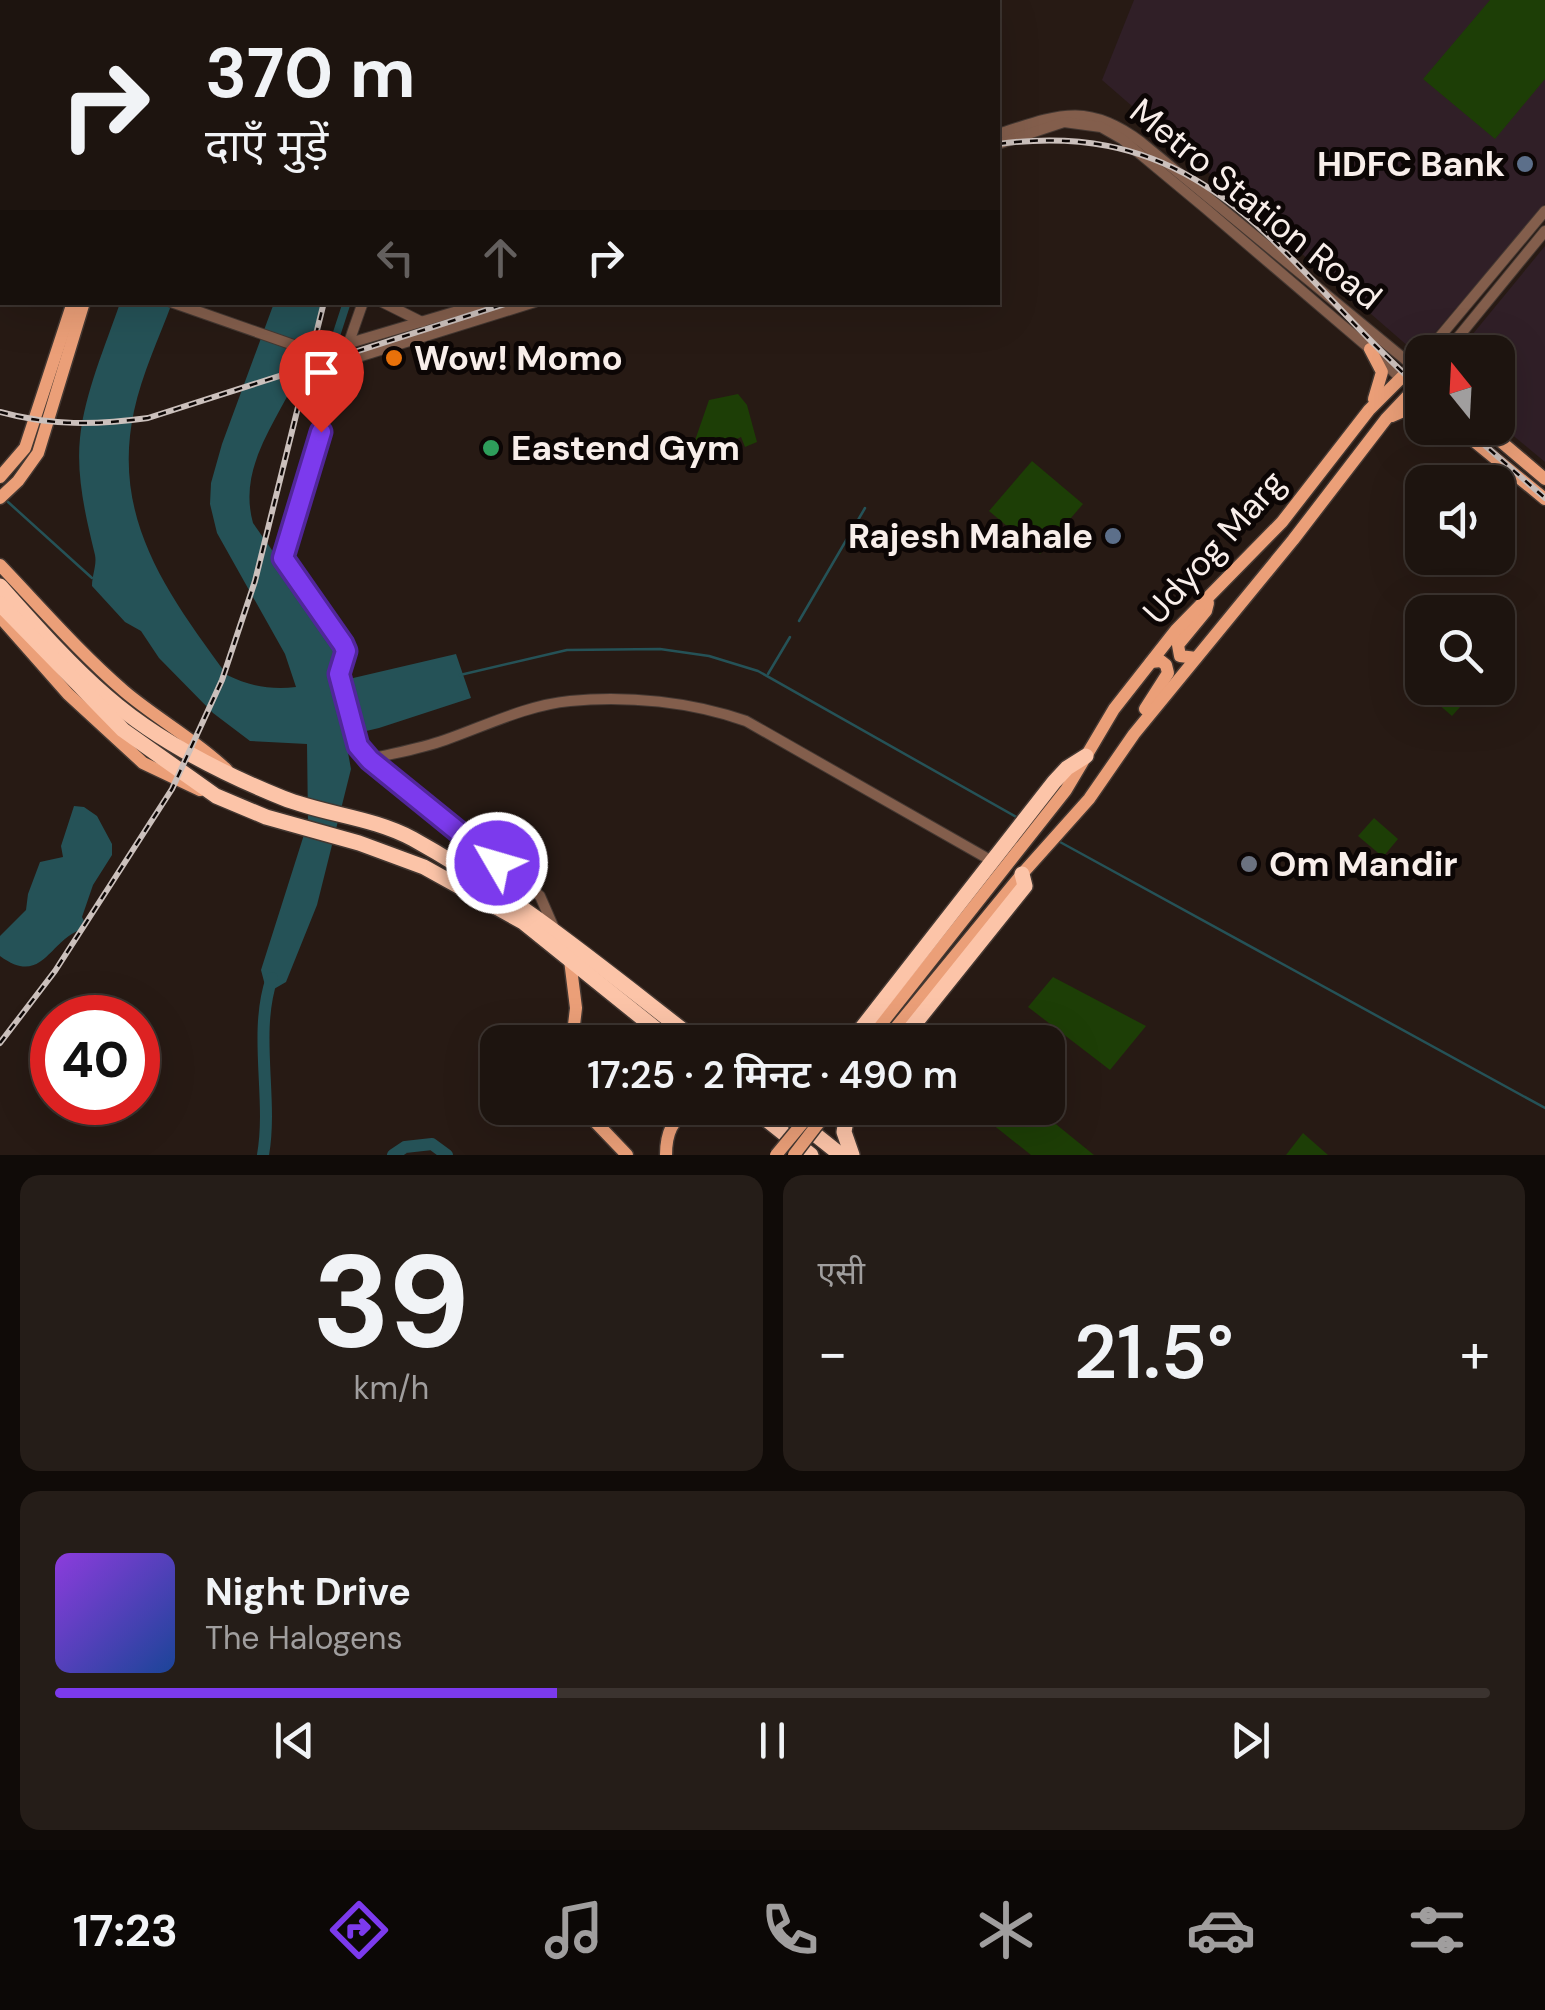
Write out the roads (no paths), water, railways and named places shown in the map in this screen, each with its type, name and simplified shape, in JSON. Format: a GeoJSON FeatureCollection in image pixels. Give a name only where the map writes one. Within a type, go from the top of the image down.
{"type":"FeatureCollection","features":[{"type":"Feature","properties":{"kind":"highway"},"geometry":{"type":"LineString","coordinates":[[4,578],[107,697],[196,757],[295,803],[361,818],[415,840],[675,1025]]}},
{"type":"Feature","properties":{"kind":"highway"},"geometry":{"type":"LineString","coordinates":[[0,604],[124,730],[216,796],[266,817],[359,843],[424,867],[526,917]]}},
{"type":"Feature","properties":{"kind":"highway"},"geometry":{"type":"LineString","coordinates":[[865,1025],[1060,786],[1067,768],[1086,756]]}},
{"type":"Feature","properties":{"kind":"highway"},"geometry":{"type":"LineString","coordinates":[[914,1025],[1026,886],[1027,869]]}},
{"type":"Feature","properties":{"kind":"highway"},"geometry":{"type":"LineString","coordinates":[[550,933],[570,960],[651,1025]]}},
{"type":"Feature","properties":{"kind":"highway"},"geometry":{"type":"LineString","coordinates":[[774,1125],[813,1155],[820,1148],[844,1154]]}},
{"type":"Feature","properties":{"kind":"highway"},"geometry":{"type":"LineString","coordinates":[[805,1125],[844,1154]]}},
{"type":"Feature","properties":{"kind":"highway"},"geometry":{"type":"LineString","coordinates":[[843,1125],[844,1154]]}},
{"type":"Feature","properties":{"kind":"main road"},"geometry":{"type":"LineString","coordinates":[[0,478],[26,448],[71,305]]}},
{"type":"Feature","properties":{"kind":"main road"},"geometry":{"type":"LineString","coordinates":[[0,498],[18,481],[38,452],[83,305]]}},
{"type":"Feature","properties":{"kind":"main road"},"geometry":{"type":"LineString","coordinates":[[1368,410],[1382,377],[1381,367],[1370,349]]}},
{"type":"Feature","properties":{"kind":"main road","name":"Udyog Marg"},"geometry":{"type":"LineString","coordinates":[[1086,756],[1114,709],[1151,662],[1282,522],[1368,410],[1405,376]]}},
{"type":"Feature","properties":{"kind":"main road","name":"Udyog Marg"},"geometry":{"type":"LineString","coordinates":[[897,1016],[1089,799],[1134,734],[1405,394]]}},
{"type":"Feature","properties":{"kind":"main road"},"geometry":{"type":"LineString","coordinates":[[1386,419],[1405,410]]}},
{"type":"Feature","properties":{"kind":"main road"},"geometry":{"type":"LineString","coordinates":[[1479,445],[1545,499]]}},
{"type":"Feature","properties":{"kind":"main road"},"geometry":{"type":"LineString","coordinates":[[1505,445],[1545,478]]}},
{"type":"Feature","properties":{"kind":"main road"},"geometry":{"type":"LineString","coordinates":[[0,565],[4,578],[74,646],[160,722],[207,751],[230,773]]}},
{"type":"Feature","properties":{"kind":"main road"},"geometry":{"type":"LineString","coordinates":[[1196,658],[1180,656],[1178,646],[1206,611],[1210,595]]}},
{"type":"Feature","properties":{"kind":"main road"},"geometry":{"type":"LineString","coordinates":[[0,617],[68,694],[143,763],[216,796]]}},
{"type":"Feature","properties":{"kind":"main road"},"geometry":{"type":"LineString","coordinates":[[1134,734],[1168,672],[1160,661],[1151,662]]}},
{"type":"Feature","properties":{"kind":"main road"},"geometry":{"type":"LineString","coordinates":[[892,1025],[1003,856]]}},
{"type":"Feature","properties":{"kind":"main road"},"geometry":{"type":"LineString","coordinates":[[570,960],[575,988],[573,1025]]}},
{"type":"Feature","properties":{"kind":"main road"},"geometry":{"type":"LineString","coordinates":[[887,1025],[897,1016]]}},
{"type":"Feature","properties":{"kind":"main road"},"geometry":{"type":"LineString","coordinates":[[598,1125],[626,1155]]}},
{"type":"Feature","properties":{"kind":"main road"},"geometry":{"type":"LineString","coordinates":[[666,1155],[666,1139],[672,1125]]}},
{"type":"Feature","properties":{"kind":"main road"},"geometry":{"type":"LineString","coordinates":[[776,1155],[801,1125]]}},
{"type":"Feature","properties":{"kind":"main road"},"geometry":{"type":"LineString","coordinates":[[794,1155],[824,1125]]}},
{"type":"Feature","properties":{"kind":"street","name":"Metro Station Road"},"geometry":{"type":"LineString","coordinates":[[1000,133],[1062,114],[1104,118],[1126,130],[1405,358]]}},
{"type":"Feature","properties":{"kind":"street","name":"Metro Station Road"},"geometry":{"type":"LineString","coordinates":[[1000,143],[1064,122],[1101,127],[1144,158],[1400,378]]}},
{"type":"Feature","properties":{"kind":"street","name":"Udyog Marg"},"geometry":{"type":"LineString","coordinates":[[1450,335],[1545,210]]}},
{"type":"Feature","properties":{"kind":"street"},"geometry":{"type":"LineString","coordinates":[[1460,335],[1545,231]]}},
{"type":"Feature","properties":{"kind":"street"},"geometry":{"type":"LineString","coordinates":[[1320,308],[1331,296]]}},
{"type":"Feature","properties":{"kind":"street"},"geometry":{"type":"LineString","coordinates":[[180,305],[342,362],[526,305]]}},
{"type":"Feature","properties":{"kind":"street"},"geometry":{"type":"LineString","coordinates":[[362,305],[283,558],[343,644],[346,651],[339,674],[353,736],[370,760],[540,896],[550,933]]}},
{"type":"Feature","properties":{"kind":"street"},"geometry":{"type":"LineString","coordinates":[[388,305],[423,323]]}},
{"type":"Feature","properties":{"kind":"street"},"geometry":{"type":"LineString","coordinates":[[311,353],[479,305]]}},
{"type":"Feature","properties":{"kind":"street"},"geometry":{"type":"LineString","coordinates":[[408,328],[412,341]]}},
{"type":"Feature","properties":{"kind":"street"},"geometry":{"type":"LineString","coordinates":[[1392,348],[1405,350]]}},
{"type":"Feature","properties":{"kind":"street"},"geometry":{"type":"LineString","coordinates":[[370,760],[569,700],[629,700],[713,710],[746,722],[1003,856]]}},
{"type":"Feature","properties":{"kind":"street"},"geometry":{"type":"LineString","coordinates":[[526,917],[540,896]]}},
{"type":"Feature","properties":{"kind":"water"},"geometry":{"type":"Polygon","coordinates":[[[119,305],[171,305],[134,411],[129,450],[130,486],[137,520],[165,584],[227,675],[260,686],[296,687],[285,654],[217,533],[210,504],[211,483],[273,305],[322,305],[300,370],[255,462],[250,502],[253,523],[343,651],[336,682],[456,654],[471,698],[345,736],[351,769],[317,905],[286,982],[267,993],[261,970],[308,822],[307,744],[250,741],[213,713],[159,658],[141,631],[125,622],[92,586],[95,559],[79,453],[91,387],[119,305]]]}},
{"type":"Feature","properties":{"kind":"water"},"geometry":{"type":"Polygon","coordinates":[[[74,806],[84,807],[97,816],[112,844],[112,855],[93,885],[80,930],[36,964],[14,964],[0,956],[0,936],[26,910],[40,862],[63,857],[61,846],[74,806]]]}},
{"type":"Feature","properties":{"kind":"waterway"},"geometry":{"type":"LineString","coordinates":[[333,345],[346,305]]}},
{"type":"Feature","properties":{"kind":"waterway"},"geometry":{"type":"LineString","coordinates":[[8,502],[92,578]]}},
{"type":"Feature","properties":{"kind":"waterway"},"geometry":{"type":"LineString","coordinates":[[799,621],[865,508]]}},
{"type":"Feature","properties":{"kind":"waterway"},"geometry":{"type":"LineString","coordinates":[[768,674],[790,637]]}},
{"type":"Feature","properties":{"kind":"waterway"},"geometry":{"type":"LineString","coordinates":[[460,675],[567,650],[660,649],[709,656],[758,671],[1018,818]]}},
{"type":"Feature","properties":{"kind":"waterway"},"geometry":{"type":"LineString","coordinates":[[1060,842],[1545,1108]]}},
{"type":"Feature","properties":{"kind":"waterway"},"geometry":{"type":"LineString","coordinates":[[263,1155],[264,1021],[272,978]]}},
{"type":"Feature","properties":{"kind":"waterway"},"geometry":{"type":"LineString","coordinates":[[393,1155],[405,1147],[432,1144],[447,1155]]}},
{"type":"Feature","properties":{"kind":"railway"},"geometry":{"type":"LineString","coordinates":[[1000,144],[1073,141],[1136,153],[1191,177],[1239,210],[1284,251],[1405,374]]}},
{"type":"Feature","properties":{"kind":"railway"},"geometry":{"type":"LineString","coordinates":[[0,1043],[55,971],[172,789],[222,680],[255,581],[323,305]]}},
{"type":"Feature","properties":{"kind":"railway"},"geometry":{"type":"LineString","coordinates":[[0,412],[74,423],[148,418],[502,305]]}},
{"type":"Feature","properties":{"kind":"railway"},"geometry":{"type":"LineString","coordinates":[[1484,445],[1545,498]]}},
{"type":"Feature","properties":{"kind":"place","name":"HDFC Bank"},"geometry":{"type":"Point","coordinates":[1525,164]}},
{"type":"Feature","properties":{"kind":"place","name":"Wow! Momo"},"geometry":{"type":"Point","coordinates":[394,358]}},
{"type":"Feature","properties":{"kind":"place","name":"Eastend Gym"},"geometry":{"type":"Point","coordinates":[491,448]}},
{"type":"Feature","properties":{"kind":"place","name":"Rajesh Mahale"},"geometry":{"type":"Point","coordinates":[1113,536]}},
{"type":"Feature","properties":{"kind":"place","name":"Om Mandir"},"geometry":{"type":"Point","coordinates":[1249,864]}}]}
